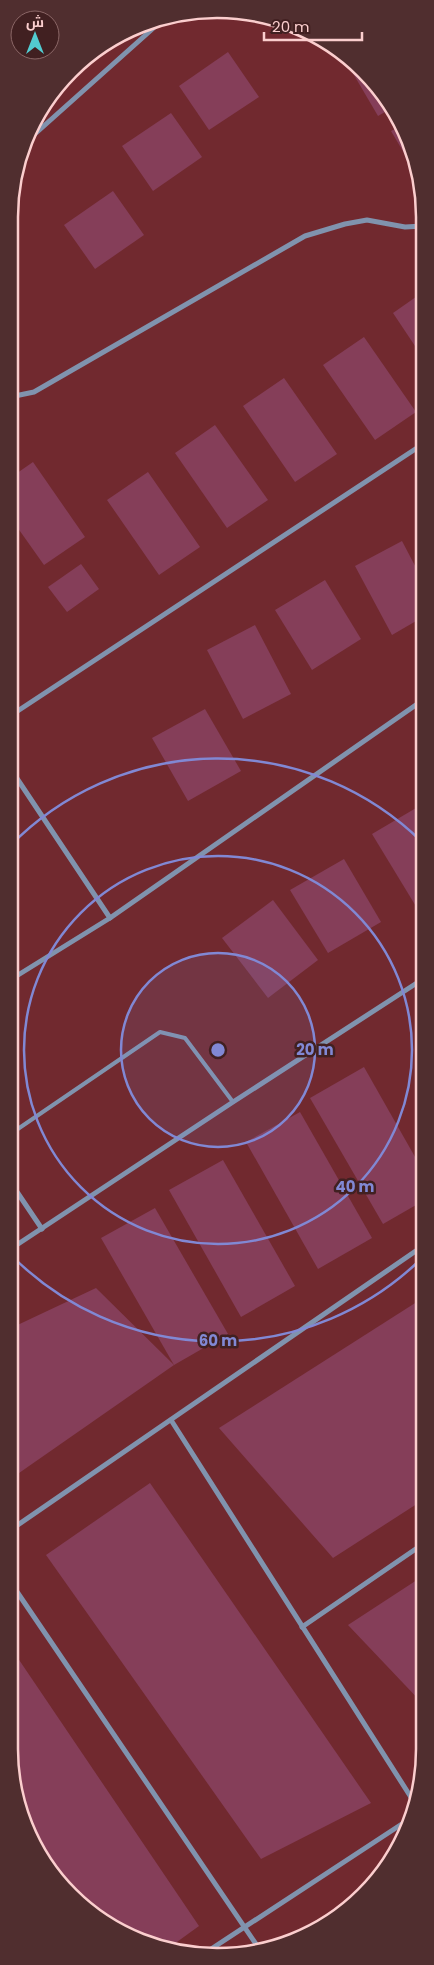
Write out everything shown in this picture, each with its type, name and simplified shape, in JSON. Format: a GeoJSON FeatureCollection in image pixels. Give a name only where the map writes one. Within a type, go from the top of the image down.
{"type":"FeatureCollection","features":[{"type":"Feature","properties":{"kind":"street"},"geometry":{"type":"LineString","coordinates":[[37,133],[155,27]]}},
{"type":"Feature","properties":{"kind":"street"},"geometry":{"type":"LineString","coordinates":[[18,395],[34,392],[305,236],[345,224],[367,220],[405,227],[416,226]]}},
{"type":"Feature","properties":{"kind":"street"},"geometry":{"type":"LineString","coordinates":[[18,711],[416,449]]}},
{"type":"Feature","properties":{"kind":"street"},"geometry":{"type":"LineString","coordinates":[[18,975],[110,918],[416,706]]}},
{"type":"Feature","properties":{"kind":"street"},"geometry":{"type":"LineString","coordinates":[[18,780],[110,918]]}},
{"type":"Feature","properties":{"kind":"street"},"geometry":{"type":"LineString","coordinates":[[18,1244],[416,984]]}},
{"type":"Feature","properties":{"kind":"street"},"geometry":{"type":"LineString","coordinates":[[18,1193],[42,1229]]}},
{"type":"Feature","properties":{"kind":"street"},"geometry":{"type":"LineString","coordinates":[[18,1525],[416,1252]]}},
{"type":"Feature","properties":{"kind":"street"},"geometry":{"type":"LineString","coordinates":[[171,1420],[411,1797]]}},
{"type":"Feature","properties":{"kind":"street"},"geometry":{"type":"LineString","coordinates":[[302,1627],[416,1549]]}},
{"type":"Feature","properties":{"kind":"street"},"geometry":{"type":"LineString","coordinates":[[18,1593],[256,1944]]}},
{"type":"Feature","properties":{"kind":"street"},"geometry":{"type":"LineString","coordinates":[[215,1948],[401,1825]]}},
{"type":"Feature","properties":{"kind":"lane"},"geometry":{"type":"LineString","coordinates":[[18,1130],[160,1032],[185,1038],[233,1102]]}},
{"type":"Feature","properties":{"kind":"building"},"geometry":{"type":"Polygon","coordinates":[[[228,52],[259,97],[209,130],[179,86],[228,52]]]}},
{"type":"Feature","properties":{"kind":"building"},"geometry":{"type":"Polygon","coordinates":[[[350,68],[367,85],[386,111],[378,116],[350,68]]]}},
{"type":"Feature","properties":{"kind":"building"},"geometry":{"type":"Polygon","coordinates":[[[171,113],[202,157],[153,191],[122,146],[171,113]]]}},
{"type":"Feature","properties":{"kind":"building"},"geometry":{"type":"Polygon","coordinates":[[[396,129],[409,161],[391,131],[396,129]]]}},
{"type":"Feature","properties":{"kind":"building"},"geometry":{"type":"Polygon","coordinates":[[[113,191],[144,235],[95,269],[64,225],[113,191]]]}},
{"type":"Feature","properties":{"kind":"building"},"geometry":{"type":"Polygon","coordinates":[[[416,297],[416,348],[393,313],[416,297]]]}},
{"type":"Feature","properties":{"kind":"building"},"geometry":{"type":"Polygon","coordinates":[[[364,337],[416,412],[375,440],[323,365],[364,337]]]}},
{"type":"Feature","properties":{"kind":"building"},"geometry":{"type":"Polygon","coordinates":[[[284,378],[337,454],[295,482],[243,406],[284,378]]]}},
{"type":"Feature","properties":{"kind":"building"},"geometry":{"type":"Polygon","coordinates":[[[215,425],[268,500],[227,528],[175,453],[215,425]]]}},
{"type":"Feature","properties":{"kind":"building"},"geometry":{"type":"Polygon","coordinates":[[[33,462],[85,537],[44,565],[18,528],[18,472],[33,462]]]}},
{"type":"Feature","properties":{"kind":"building"},"geometry":{"type":"Polygon","coordinates":[[[148,472],[200,547],[159,575],[107,500],[148,472]]]}},
{"type":"Feature","properties":{"kind":"building"},"geometry":{"type":"Polygon","coordinates":[[[402,541],[416,568],[416,621],[392,635],[355,566],[402,541]]]}},
{"type":"Feature","properties":{"kind":"building"},"geometry":{"type":"Polygon","coordinates":[[[81,564],[99,589],[67,612],[48,587],[81,564]]]}},
{"type":"Feature","properties":{"kind":"building"},"geometry":{"type":"Polygon","coordinates":[[[325,580],[361,639],[312,670],[275,610],[325,580]]]}},
{"type":"Feature","properties":{"kind":"building"},"geometry":{"type":"Polygon","coordinates":[[[255,625],[291,694],[243,719],[207,650],[255,625]]]}},
{"type":"Feature","properties":{"kind":"building"},"geometry":{"type":"Polygon","coordinates":[[[205,709],[241,771],[188,801],[152,738],[205,709]]]}},
{"type":"Feature","properties":{"kind":"building"},"geometry":{"type":"Polygon","coordinates":[[[416,808],[416,906],[372,834],[416,808]]]}},
{"type":"Feature","properties":{"kind":"building"},"geometry":{"type":"Polygon","coordinates":[[[344,859],[381,922],[328,953],[290,890],[344,859]]]}},
{"type":"Feature","properties":{"kind":"building"},"geometry":{"type":"Polygon","coordinates":[[[273,900],[318,960],[268,998],[222,938],[273,900]]]}},
{"type":"Feature","properties":{"kind":"building"},"geometry":{"type":"Polygon","coordinates":[[[364,1067],[416,1159],[416,1205],[383,1224],[310,1098],[364,1067]]]}},
{"type":"Feature","properties":{"kind":"building"},"geometry":{"type":"Polygon","coordinates":[[[300,1112],[372,1238],[318,1269],[246,1142],[300,1112]]]}},
{"type":"Feature","properties":{"kind":"building"},"geometry":{"type":"Polygon","coordinates":[[[223,1160],[295,1286],[241,1317],[169,1190],[223,1160]]]}},
{"type":"Feature","properties":{"kind":"building"},"geometry":{"type":"Polygon","coordinates":[[[155,1208],[228,1334],[174,1365],[101,1238],[155,1208]]]}},
{"type":"Feature","properties":{"kind":"building"},"geometry":{"type":"Polygon","coordinates":[[[96,1288],[174,1365],[18,1474],[18,1325],[96,1288]]]}},
{"type":"Feature","properties":{"kind":"building"},"geometry":{"type":"Polygon","coordinates":[[[416,1302],[416,1505],[333,1558],[219,1428],[416,1302]]]}},
{"type":"Feature","properties":{"kind":"building"},"geometry":{"type":"Polygon","coordinates":[[[150,1483],[371,1803],[261,1859],[46,1555],[150,1483]]]}},
{"type":"Feature","properties":{"kind":"building"},"geometry":{"type":"Polygon","coordinates":[[[416,1581],[416,1697],[348,1625],[416,1581]]]}},
{"type":"Feature","properties":{"kind":"building"},"geometry":{"type":"Polygon","coordinates":[[[18,1658],[199,1926],[175,1943],[129,1927],[106,1914],[85,1898],[67,1880],[51,1859],[38,1836],[28,1812],[21,1787],[18,1761],[18,1658]]]}}]}
